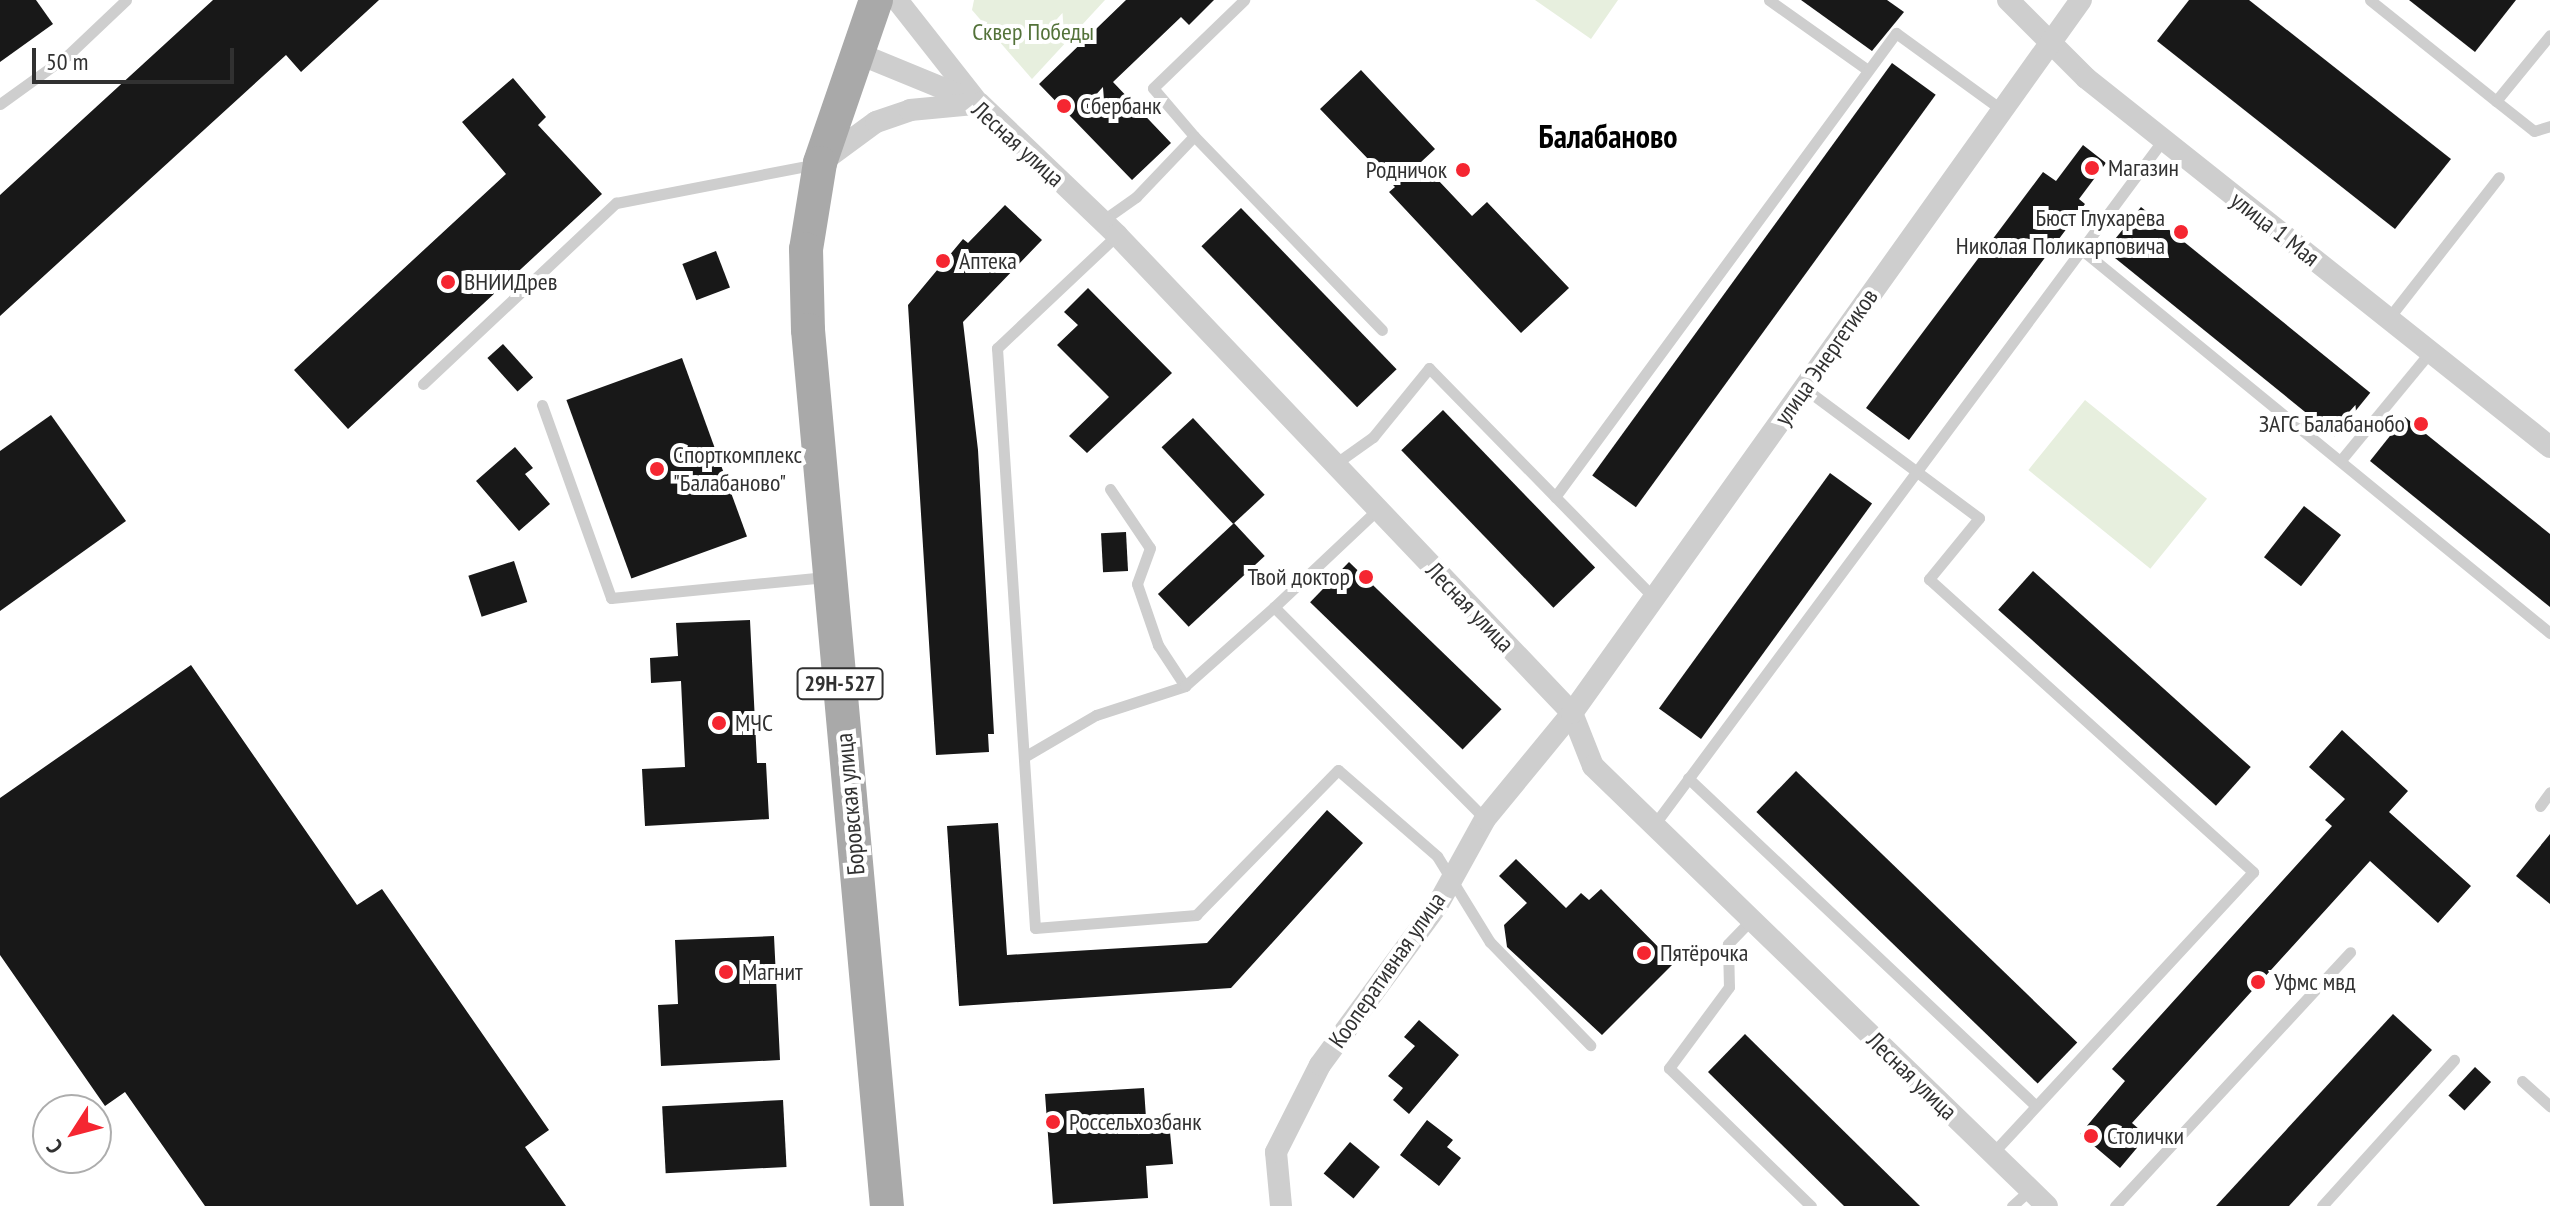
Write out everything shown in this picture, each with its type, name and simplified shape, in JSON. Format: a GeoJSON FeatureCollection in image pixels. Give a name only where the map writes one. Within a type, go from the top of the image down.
{"type":"FeatureCollection","features":[{"type":"Feature","properties":{"kind":"main road","name":"29Н-527"},"geometry":{"type":"LineString","coordinates":[[820,163],[876,0]]}},
{"type":"Feature","properties":{"kind":"main road","name":"Боровская улица"},"geometry":{"type":"LineString","coordinates":[[820,163],[808,217],[807,317],[887,1206]]}},
{"type":"Feature","properties":{"kind":"street"},"geometry":{"type":"LineString","coordinates":[[897,0],[979,103]]}},
{"type":"Feature","properties":{"kind":"street","name":"улица 1 Мая"},"geometry":{"type":"LineString","coordinates":[[2008,0],[2050,42],[2163,140],[2550,447]]}},
{"type":"Feature","properties":{"kind":"street","name":"улица Энергетиков"},"geometry":{"type":"LineString","coordinates":[[1572,713],[2081,0]]}},
{"type":"Feature","properties":{"kind":"street","name":"Лесная улица"},"geometry":{"type":"LineString","coordinates":[[857,53],[979,103],[1110,228],[1572,713],[1593,766],[2047,1206]]}},
{"type":"Feature","properties":{"kind":"street"},"geometry":{"type":"LineString","coordinates":[[820,163],[876,122],[910,110],[979,103]]}},
{"type":"Feature","properties":{"kind":"street","name":"Кооперативная улица"},"geometry":{"type":"LineString","coordinates":[[1281,1206],[1276,1152],[1320,1065],[1437,906],[1451,872],[1485,819],[1572,713]]}},
{"type":"Feature","properties":{"kind":"lane"},"geometry":{"type":"LineString","coordinates":[[0,104],[68,55],[126,0]]}},
{"type":"Feature","properties":{"kind":"lane"},"geometry":{"type":"LineString","coordinates":[[1244,0],[1153,88],[1194,136],[1382,330]]}},
{"type":"Feature","properties":{"kind":"lane"},"geometry":{"type":"LineString","coordinates":[[1769,0],[1868,70]]}},
{"type":"Feature","properties":{"kind":"lane"},"geometry":{"type":"LineString","coordinates":[[2370,0],[2534,131],[2550,126]]}},
{"type":"Feature","properties":{"kind":"lane"},"geometry":{"type":"LineString","coordinates":[[1555,497],[1896,33],[2002,110]]}},
{"type":"Feature","properties":{"kind":"lane"},"geometry":{"type":"LineString","coordinates":[[2496,101],[2550,35]]}},
{"type":"Feature","properties":{"kind":"lane"},"geometry":{"type":"LineString","coordinates":[[1194,136],[997,348],[1035,928],[1196,915],[1338,770],[1451,872],[1490,942],[1590,1045]]}},
{"type":"Feature","properties":{"kind":"lane"},"geometry":{"type":"LineString","coordinates":[[1654,825],[2163,140]]}},
{"type":"Feature","properties":{"kind":"lane"},"geometry":{"type":"LineString","coordinates":[[423,384],[616,203],[820,163]]}},
{"type":"Feature","properties":{"kind":"lane"},"geometry":{"type":"LineString","coordinates":[[2388,319],[2499,177]]}},
{"type":"Feature","properties":{"kind":"lane"},"geometry":{"type":"LineString","coordinates":[[2082,250],[2550,633]]}},
{"type":"Feature","properties":{"kind":"lane"},"geometry":{"type":"LineString","coordinates":[[2341,460],[2430,352]]}},
{"type":"Feature","properties":{"kind":"lane"},"geometry":{"type":"LineString","coordinates":[[1335,464],[1373,437],[1429,368],[1654,598]]}},
{"type":"Feature","properties":{"kind":"lane"},"geometry":{"type":"LineString","coordinates":[[1804,388],[1979,518],[1929,579],[2253,872],[1992,1154]]}},
{"type":"Feature","properties":{"kind":"lane"},"geometry":{"type":"LineString","coordinates":[[542,405],[611,598],[831,577]]}},
{"type":"Feature","properties":{"kind":"lane"},"geometry":{"type":"LineString","coordinates":[[1110,489],[1150,548],[1137,584],[1158,645],[1185,686]]}},
{"type":"Feature","properties":{"kind":"lane"},"geometry":{"type":"LineString","coordinates":[[1024,757],[1096,715],[1185,686],[1377,510]]}},
{"type":"Feature","properties":{"kind":"lane"},"geometry":{"type":"LineString","coordinates":[[1274,607],[1485,819]]}},
{"type":"Feature","properties":{"kind":"lane"},"geometry":{"type":"LineString","coordinates":[[1688,778],[2035,1105]]}},
{"type":"Feature","properties":{"kind":"lane"},"geometry":{"type":"LineString","coordinates":[[2540,806],[2550,792]]}},
{"type":"Feature","properties":{"kind":"lane"},"geometry":{"type":"LineString","coordinates":[[1750,921],[1728,944],[1729,987],[1669,1068],[1811,1206]]}},
{"type":"Feature","properties":{"kind":"lane"},"geometry":{"type":"LineString","coordinates":[[2115,1206],[2350,952]]}},
{"type":"Feature","properties":{"kind":"lane"},"geometry":{"type":"LineString","coordinates":[[2322,1206],[2454,1060]]}},
{"type":"Feature","properties":{"kind":"lane"},"geometry":{"type":"LineString","coordinates":[[2522,1081],[2550,1106]]}},
{"type":"Feature","properties":{"kind":"lane"},"geometry":{"type":"LineString","coordinates":[[2012,1206],[2030,1190]]}},
{"type":"Feature","properties":{"kind":"green space","name":"Сквер Победы"},"geometry":{"type":"Polygon","coordinates":[[[974,0],[1105,0],[1032,79],[972,10],[974,0]]]}},
{"type":"Feature","properties":{"kind":"green space"},"geometry":{"type":"Polygon","coordinates":[[[1535,0],[1618,0],[1591,39],[1535,0]]]}},
{"type":"Feature","properties":{"kind":"green space"},"geometry":{"type":"Polygon","coordinates":[[[2085,400],[2207,499],[2150,569],[2028,470],[2085,400]]]}},
{"type":"Feature","properties":{"kind":"building"},"geometry":{"type":"Polygon","coordinates":[[[0,0],[36,0],[53,24],[0,62],[0,0]]]}},
{"type":"Feature","properties":{"kind":"building"},"geometry":{"type":"Polygon","coordinates":[[[213,0],[379,0],[301,72],[286,55],[0,316],[0,195],[213,0]]]}},
{"type":"Feature","properties":{"kind":"building"},"geometry":{"type":"Polygon","coordinates":[[[1126,0],[1214,0],[1189,25],[1181,17],[1113,82],[1171,143],[1132,180],[1039,84],[1126,0]]]}},
{"type":"Feature","properties":{"kind":"building"},"geometry":{"type":"Polygon","coordinates":[[[1801,0],[1887,0],[1904,12],[1872,51],[1801,0]]]}},
{"type":"Feature","properties":{"kind":"building"},"geometry":{"type":"Polygon","coordinates":[[[2189,0],[2249,0],[2451,159],[2395,229],[2157,41],[2189,0]]]}},
{"type":"Feature","properties":{"kind":"building"},"geometry":{"type":"Polygon","coordinates":[[[2409,0],[2516,0],[2475,52],[2409,0]]]}},
{"type":"Feature","properties":{"kind":"building"},"geometry":{"type":"Polygon","coordinates":[[[1892,63],[1936,95],[1636,507],[1592,476],[1892,63]]]}},
{"type":"Feature","properties":{"kind":"building"},"geometry":{"type":"Polygon","coordinates":[[[1361,70],[1435,149],[1421,162],[1472,216],[1487,202],[1569,288],[1521,333],[1389,192],[1395,187],[1320,109],[1361,70]]]}},
{"type":"Feature","properties":{"kind":"building","name":"ВНИИДрев"},"geometry":{"type":"Polygon","coordinates":[[[513,78],[546,117],[538,125],[602,194],[348,429],[294,370],[506,174],[462,122],[513,78]]]}},
{"type":"Feature","properties":{"kind":"building"},"geometry":{"type":"Polygon","coordinates":[[[2083,145],[2106,163],[2079,199],[2085,204],[1909,440],[1866,408],[2043,172],[2056,181],[2083,145]]]}},
{"type":"Feature","properties":{"kind":"building"},"geometry":{"type":"Polygon","coordinates":[[[1005,205],[1042,240],[963,322],[978,450],[994,734],[988,734],[989,752],[936,755],[908,305],[963,239],[968,243],[1005,205]]]}},
{"type":"Feature","properties":{"kind":"building"},"geometry":{"type":"Polygon","coordinates":[[[2141,207],[2370,393],[2335,436],[2106,251],[2141,207]]]}},
{"type":"Feature","properties":{"kind":"building"},"geometry":{"type":"Polygon","coordinates":[[[1241,208],[1397,369],[1357,407],[1201,246],[1241,208]]]}},
{"type":"Feature","properties":{"kind":"building"},"geometry":{"type":"Polygon","coordinates":[[[716,251],[730,287],[696,300],[682,264],[716,251]]]}},
{"type":"Feature","properties":{"kind":"building"},"geometry":{"type":"Polygon","coordinates":[[[1088,288],[1172,373],[1087,453],[1069,436],[1109,397],[1057,345],[1078,325],[1064,312],[1088,288]]]}},
{"type":"Feature","properties":{"kind":"building"},"geometry":{"type":"Polygon","coordinates":[[[503,344],[533,377],[518,391],[487,358],[503,344]]]}},
{"type":"Feature","properties":{"kind":"building","name":"Спорткомплекс \"Балабаново\""},"geometry":{"type":"Polygon","coordinates":[[[682,358],[747,537],[631,579],[566,400],[682,358]]]}},
{"type":"Feature","properties":{"kind":"building"},"geometry":{"type":"Polygon","coordinates":[[[1443,410],[1595,568],[1553,608],[1401,450],[1443,410]]]}},
{"type":"Feature","properties":{"kind":"building"},"geometry":{"type":"Polygon","coordinates":[[[51,415],[126,521],[0,611],[0,451],[51,415]]]}},
{"type":"Feature","properties":{"kind":"building"},"geometry":{"type":"Polygon","coordinates":[[[2405,417],[2550,534],[2550,607],[2370,461],[2405,417]]]}},
{"type":"Feature","properties":{"kind":"building"},"geometry":{"type":"Polygon","coordinates":[[[1193,418],[1265,495],[1233,524],[1162,447],[1193,418]]]}},
{"type":"Feature","properties":{"kind":"building"},"geometry":{"type":"Polygon","coordinates":[[[515,447],[533,468],[525,474],[550,504],[519,531],[476,481],[515,447]]]}},
{"type":"Feature","properties":{"kind":"building"},"geometry":{"type":"Polygon","coordinates":[[[1830,473],[1872,504],[1701,739],[1659,708],[1830,473]]]}},
{"type":"Feature","properties":{"kind":"building"},"geometry":{"type":"Polygon","coordinates":[[[2304,506],[2341,535],[2301,586],[2264,557],[2304,506]]]}},
{"type":"Feature","properties":{"kind":"building"},"geometry":{"type":"Polygon","coordinates":[[[1234,523],[1265,556],[1189,627],[1158,594],[1234,523]]]}},
{"type":"Feature","properties":{"kind":"building"},"geometry":{"type":"Polygon","coordinates":[[[1126,532],[1128,571],[1103,572],[1101,533],[1126,532]]]}},
{"type":"Feature","properties":{"kind":"building"},"geometry":{"type":"Polygon","coordinates":[[[514,561],[527,602],[482,617],[468,576],[514,561]]]}},
{"type":"Feature","properties":{"kind":"building"},"geometry":{"type":"Polygon","coordinates":[[[1349,562],[1502,709],[1463,750],[1310,602],[1349,562]]]}},
{"type":"Feature","properties":{"kind":"building"},"geometry":{"type":"Polygon","coordinates":[[[2033,571],[2251,767],[2216,806],[1998,610],[2033,571]]]}},
{"type":"Feature","properties":{"kind":"building","name":"МЧС"},"geometry":{"type":"Polygon","coordinates":[[[750,620],[757,763],[766,763],[769,819],[645,826],[642,769],[685,767],[681,681],[651,683],[650,658],[678,656],[676,623],[750,620]]]}},
{"type":"Feature","properties":{"kind":"building"},"geometry":{"type":"Polygon","coordinates":[[[191,665],[357,905],[382,889],[549,1130],[525,1147],[566,1206],[205,1206],[125,1092],[112,1101],[112,1094],[97,1094],[0,955],[0,798],[191,665]]]}},
{"type":"Feature","properties":{"kind":"building"},"geometry":{"type":"Polygon","coordinates":[[[2342,730],[2408,791],[2389,812],[2471,886],[2438,923],[2370,861],[2132,1123],[2147,1136],[2120,1168],[2080,1134],[2125,1081],[2112,1069],[2332,826],[2325,820],[2345,799],[2309,767],[2342,730]]]}},
{"type":"Feature","properties":{"kind":"building"},"geometry":{"type":"Polygon","coordinates":[[[1796,771],[2077,1043],[2038,1084],[1756,812],[1796,771]]]}},
{"type":"Feature","properties":{"kind":"building"},"geometry":{"type":"Polygon","coordinates":[[[1327,810],[1363,843],[1231,988],[959,1006],[947,826],[998,823],[1007,955],[1207,943],[1327,810]]]}},
{"type":"Feature","properties":{"kind":"building"},"geometry":{"type":"Polygon","coordinates":[[[2550,834],[2550,904],[2516,876],[2550,834]]]}},
{"type":"Feature","properties":{"kind":"building"},"geometry":{"type":"Polygon","coordinates":[[[1516,859],[1566,908],[1581,893],[1589,900],[1601,889],[1674,963],[1602,1035],[1507,947],[1504,925],[1527,903],[1499,876],[1516,859]]]}},
{"type":"Feature","properties":{"kind":"building","name":"Магнит"},"geometry":{"type":"Polygon","coordinates":[[[774,936],[780,1060],[661,1066],[658,1005],[678,1004],[675,940],[774,936]]]}},
{"type":"Feature","properties":{"kind":"building"},"geometry":{"type":"Polygon","coordinates":[[[2393,1014],[2432,1050],[2289,1206],[2216,1206],[2393,1014]]]}},
{"type":"Feature","properties":{"kind":"building"},"geometry":{"type":"Polygon","coordinates":[[[1419,1020],[1459,1055],[1409,1114],[1393,1100],[1403,1088],[1388,1076],[1415,1046],[1404,1037],[1419,1020]]]}},
{"type":"Feature","properties":{"kind":"building"},"geometry":{"type":"Polygon","coordinates":[[[1745,1034],[1920,1206],[1844,1206],[1708,1072],[1745,1034]]]}},
{"type":"Feature","properties":{"kind":"building"},"geometry":{"type":"Polygon","coordinates":[[[2475,1067],[2491,1082],[2464,1111],[2448,1096],[2475,1067]]]}},
{"type":"Feature","properties":{"kind":"building"},"geometry":{"type":"Polygon","coordinates":[[[1144,1088],[1147,1133],[1170,1132],[1173,1164],[1146,1166],[1148,1198],[1053,1204],[1045,1094],[1144,1088]]]}},
{"type":"Feature","properties":{"kind":"building"},"geometry":{"type":"Polygon","coordinates":[[[783,1100],[787,1167],[666,1173],[662,1106],[783,1100]]]}},
{"type":"Feature","properties":{"kind":"building"},"geometry":{"type":"Polygon","coordinates":[[[1427,1120],[1453,1140],[1447,1147],[1461,1158],[1439,1186],[1400,1155],[1427,1120]]]}},
{"type":"Feature","properties":{"kind":"building"},"geometry":{"type":"Polygon","coordinates":[[[1350,1142],[1380,1167],[1354,1198],[1324,1173],[1350,1142]]]}},
{"type":"Feature","properties":{"kind":"place","name":"Сбербанк"},"geometry":{"type":"Point","coordinates":[1064,106]}},
{"type":"Feature","properties":{"kind":"place","name":"Магазин"},"geometry":{"type":"Point","coordinates":[2092,168]}},
{"type":"Feature","properties":{"kind":"place","name":"Родничок"},"geometry":{"type":"Point","coordinates":[1463,170]}},
{"type":"Feature","properties":{"kind":"place","name":"Бюст Глухарева Николая Поликарповича"},"geometry":{"type":"Point","coordinates":[2181,232]}},
{"type":"Feature","properties":{"kind":"place","name":"Аптека"},"geometry":{"type":"Point","coordinates":[943,261]}},
{"type":"Feature","properties":{"kind":"place","name":"ВНИИДрев"},"geometry":{"type":"Point","coordinates":[448,282]}},
{"type":"Feature","properties":{"kind":"place","name":"ЗАГС Балабанобо"},"geometry":{"type":"Point","coordinates":[2421,424]}},
{"type":"Feature","properties":{"kind":"place","name":"Спорткомплекс \"Балабаново\""},"geometry":{"type":"Point","coordinates":[657,469]}},
{"type":"Feature","properties":{"kind":"place","name":"Твой доктор"},"geometry":{"type":"Point","coordinates":[1366,577]}},
{"type":"Feature","properties":{"kind":"place","name":"МЧС"},"geometry":{"type":"Point","coordinates":[719,723]}},
{"type":"Feature","properties":{"kind":"place","name":"Пятёрочка"},"geometry":{"type":"Point","coordinates":[1644,953]}},
{"type":"Feature","properties":{"kind":"place","name":"Магнит"},"geometry":{"type":"Point","coordinates":[726,972]}},
{"type":"Feature","properties":{"kind":"place","name":"Уфмс мвд"},"geometry":{"type":"Point","coordinates":[2258,982]}},
{"type":"Feature","properties":{"kind":"place","name":"Россельхозбанк"},"geometry":{"type":"Point","coordinates":[1053,1122]}},
{"type":"Feature","properties":{"kind":"place","name":"Столички"},"geometry":{"type":"Point","coordinates":[2091,1136]}},
{"type":"Feature","properties":{"kind":"district","name":"Балабаново"},"geometry":{"type":"Point","coordinates":[1608,136]}}]}
